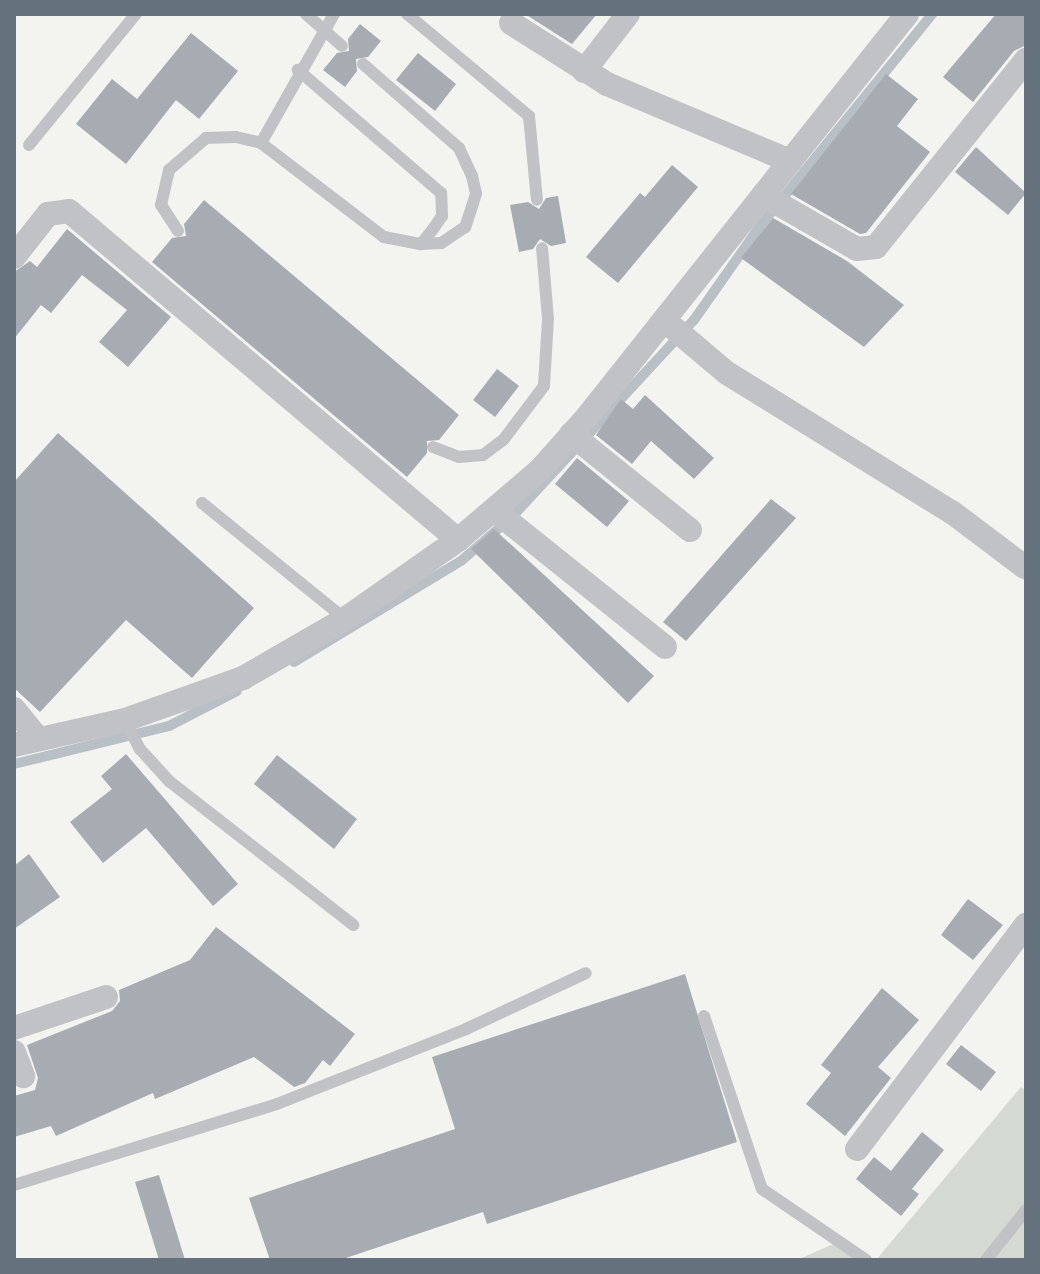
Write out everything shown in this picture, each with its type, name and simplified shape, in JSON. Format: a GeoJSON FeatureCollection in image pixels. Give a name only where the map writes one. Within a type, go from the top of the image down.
{"type":"FeatureCollection","features":[{"type":"Feature","properties":{"kind":"street"},"geometry":{"type":"LineString","coordinates":[[584,71],[628,14]]}},
{"type":"Feature","properties":{"kind":"street"},"geometry":{"type":"LineString","coordinates":[[14,745],[125,720],[243,678],[345,619],[458,540],[494,510],[571,434],[670,326],[763,195],[907,14]]}},
{"type":"Feature","properties":{"kind":"street"},"geometry":{"type":"LineString","coordinates":[[511,23],[584,71],[790,161]]}},
{"type":"Feature","properties":{"kind":"street"},"geometry":{"type":"LineString","coordinates":[[763,195],[857,249],[876,247],[1026,60]]}},
{"type":"Feature","properties":{"kind":"street"},"geometry":{"type":"LineString","coordinates":[[14,257],[48,214],[69,211],[458,540]]}},
{"type":"Feature","properties":{"kind":"street"},"geometry":{"type":"LineString","coordinates":[[670,326],[694,349],[1022,558]]}},
{"type":"Feature","properties":{"kind":"street"},"geometry":{"type":"LineString","coordinates":[[571,434],[690,530]]}},
{"type":"Feature","properties":{"kind":"street"},"geometry":{"type":"LineString","coordinates":[[494,510],[665,647]]}},
{"type":"Feature","properties":{"kind":"street"},"geometry":{"type":"LineString","coordinates":[[14,709],[38,739]]}},
{"type":"Feature","properties":{"kind":"street"},"geometry":{"type":"LineString","coordinates":[[857,1149],[1026,925]]}},
{"type":"Feature","properties":{"kind":"street"},"geometry":{"type":"LineString","coordinates":[[14,1028],[106,997]]}},
{"type":"Feature","properties":{"kind":"street"},"geometry":{"type":"LineString","coordinates":[[14,1052],[23,1076]]}},
{"type":"Feature","properties":{"kind":"lane"},"geometry":{"type":"LineString","coordinates":[[29,145],[136,14]]}},
{"type":"Feature","properties":{"kind":"lane"},"geometry":{"type":"LineString","coordinates":[[306,14],[342,46]]}},
{"type":"Feature","properties":{"kind":"lane"},"geometry":{"type":"LineString","coordinates":[[261,143],[298,70],[334,14]]}},
{"type":"Feature","properties":{"kind":"lane"},"geometry":{"type":"LineString","coordinates":[[407,14],[529,116],[537,200]]}},
{"type":"Feature","properties":{"kind":"lane"},"geometry":{"type":"LineString","coordinates":[[178,231],[161,205],[169,170],[206,138],[261,143],[384,237],[421,244],[441,243],[465,227],[476,194],[472,176],[459,148],[363,64]]}},
{"type":"Feature","properties":{"kind":"lane"},"geometry":{"type":"LineString","coordinates":[[298,70],[441,193],[442,216],[421,244]]}},
{"type":"Feature","properties":{"kind":"lane"},"geometry":{"type":"LineString","coordinates":[[433,447],[459,457],[483,455],[504,439],[544,386],[548,319],[542,248]]}},
{"type":"Feature","properties":{"kind":"lane"},"geometry":{"type":"LineString","coordinates":[[202,503],[345,619]]}},
{"type":"Feature","properties":{"kind":"lane"},"geometry":{"type":"LineString","coordinates":[[125,720],[140,749],[169,781],[353,925]]}},
{"type":"Feature","properties":{"kind":"lane"},"geometry":{"type":"LineString","coordinates":[[14,1185],[277,1104],[466,1029],[586,973]]}},
{"type":"Feature","properties":{"kind":"lane"},"geometry":{"type":"LineString","coordinates":[[704,1016],[762,1189],[866,1260]]}},
{"type":"Feature","properties":{"kind":"lane"},"geometry":{"type":"LineString","coordinates":[[986,1260],[1026,1210]]}},
{"type":"Feature","properties":{"kind":"shaded area"},"geometry":{"type":"Polygon","coordinates":[[[1021,1087],[1026,1091],[1026,1260],[876,1260],[1021,1087]]]}},
{"type":"Feature","properties":{"kind":"shaded area"},"geometry":{"type":"Polygon","coordinates":[[[838,1242],[863,1260],[797,1260],[838,1242]]]}},
{"type":"Feature","properties":{"kind":"building"},"geometry":{"type":"Polygon","coordinates":[[[525,14],[597,14],[572,44],[525,14]]]}},
{"type":"Feature","properties":{"kind":"building"},"geometry":{"type":"Polygon","coordinates":[[[996,14],[1026,14],[1026,45],[1014,51],[973,102],[943,77],[996,14]]]}},
{"type":"Feature","properties":{"kind":"building"},"geometry":{"type":"Polygon","coordinates":[[[360,24],[381,41],[368,57],[356,59],[357,71],[345,87],[323,70],[337,53],[349,51],[348,39],[360,24]]]}},
{"type":"Feature","properties":{"kind":"building"},"geometry":{"type":"Polygon","coordinates":[[[191,33],[238,71],[199,119],[176,100],[126,164],[76,124],[112,79],[137,99],[191,33]]]}},
{"type":"Feature","properties":{"kind":"building"},"geometry":{"type":"Polygon","coordinates":[[[418,53],[456,84],[435,111],[396,80],[418,53]]]}},
{"type":"Feature","properties":{"kind":"building"},"geometry":{"type":"Polygon","coordinates":[[[886,74],[918,99],[897,126],[930,152],[866,233],[860,234],[791,194],[886,74]]]}},
{"type":"Feature","properties":{"kind":"building"},"geometry":{"type":"Polygon","coordinates":[[[976,147],[1026,193],[1008,215],[955,172],[976,147]]]}},
{"type":"Feature","properties":{"kind":"building"},"geometry":{"type":"Polygon","coordinates":[[[672,165],[698,187],[618,283],[586,257],[640,193],[645,197],[672,165]]]}},
{"type":"Feature","properties":{"kind":"building"},"geometry":{"type":"Polygon","coordinates":[[[558,196],[566,243],[551,246],[540,239],[533,249],[519,252],[510,205],[528,202],[539,209],[546,198],[558,196]]]}},
{"type":"Feature","properties":{"kind":"building"},"geometry":{"type":"Polygon","coordinates":[[[204,200],[459,415],[439,440],[427,441],[427,453],[407,477],[152,262],[172,238],[186,236],[184,224],[204,200]]]}},
{"type":"Feature","properties":{"kind":"building"},"geometry":{"type":"Polygon","coordinates":[[[773,218],[847,261],[904,305],[864,347],[741,258],[773,218]]]}},
{"type":"Feature","properties":{"kind":"building"},"geometry":{"type":"Polygon","coordinates":[[[67,229],[171,317],[128,367],[99,342],[127,310],[82,275],[51,313],[41,305],[14,339],[14,272],[30,261],[37,267],[67,229]]]}},
{"type":"Feature","properties":{"kind":"building"},"geometry":{"type":"Polygon","coordinates":[[[497,369],[519,386],[495,417],[473,400],[497,369]]]}},
{"type":"Feature","properties":{"kind":"building"},"geometry":{"type":"Polygon","coordinates":[[[645,395],[714,458],[694,479],[651,441],[632,464],[596,435],[621,399],[633,409],[645,395]]]}},
{"type":"Feature","properties":{"kind":"building"},"geometry":{"type":"Polygon","coordinates":[[[58,433],[254,608],[192,678],[126,620],[40,712],[14,688],[14,482],[58,433]]]}},
{"type":"Feature","properties":{"kind":"building"},"geometry":{"type":"Polygon","coordinates":[[[577,458],[629,501],[607,527],[555,484],[577,458]]]}},
{"type":"Feature","properties":{"kind":"building"},"geometry":{"type":"Polygon","coordinates":[[[771,499],[796,518],[686,641],[663,622],[771,499]]]}},
{"type":"Feature","properties":{"kind":"building"},"geometry":{"type":"Polygon","coordinates":[[[494,529],[654,676],[628,703],[471,549],[494,529]]]}},
{"type":"Feature","properties":{"kind":"building"},"geometry":{"type":"Polygon","coordinates":[[[126,754],[238,884],[213,906],[146,828],[103,863],[70,822],[112,789],[101,776],[126,754]]]}},
{"type":"Feature","properties":{"kind":"building"},"geometry":{"type":"Polygon","coordinates":[[[277,755],[357,819],[334,849],[254,784],[277,755]]]}},
{"type":"Feature","properties":{"kind":"building"},"geometry":{"type":"Polygon","coordinates":[[[29,854],[60,897],[14,929],[14,866],[29,854]]]}},
{"type":"Feature","properties":{"kind":"building"},"geometry":{"type":"Polygon","coordinates":[[[968,899],[1003,925],[973,960],[941,935],[968,899]]]}},
{"type":"Feature","properties":{"kind":"building"},"geometry":{"type":"Polygon","coordinates":[[[216,927],[355,1034],[330,1066],[323,1060],[305,1083],[294,1087],[254,1057],[155,1099],[153,1093],[56,1136],[51,1126],[14,1137],[14,1096],[35,1090],[38,1078],[27,1045],[112,1011],[120,1001],[119,990],[190,960],[216,927]]]}},
{"type":"Feature","properties":{"kind":"building"},"geometry":{"type":"Polygon","coordinates":[[[685,974],[737,1142],[487,1224],[483,1212],[340,1260],[270,1260],[249,1198],[455,1129],[432,1057],[685,974]]]}},
{"type":"Feature","properties":{"kind":"building"},"geometry":{"type":"Polygon","coordinates":[[[882,988],[919,1020],[878,1067],[891,1078],[845,1136],[806,1104],[831,1073],[821,1065],[882,988]]]}},
{"type":"Feature","properties":{"kind":"building"},"geometry":{"type":"Polygon","coordinates":[[[961,1045],[996,1072],[981,1091],[946,1064],[961,1045]]]}},
{"type":"Feature","properties":{"kind":"building"},"geometry":{"type":"Polygon","coordinates":[[[922,1132],[944,1150],[912,1189],[919,1194],[901,1216],[856,1179],[874,1157],[891,1171],[922,1132]]]}},
{"type":"Feature","properties":{"kind":"building"},"geometry":{"type":"Polygon","coordinates":[[[159,1175],[185,1260],[159,1260],[135,1182],[159,1175]]]}},
{"type":"Feature","properties":{"kind":"waterway"},"geometry":{"type":"LineString","coordinates":[[294,662],[461,561],[512,517],[694,320],[760,226],[932,14]]}},
{"type":"Feature","properties":{"kind":"waterway"},"geometry":{"type":"LineString","coordinates":[[14,764],[169,726],[237,691]]}}]}
